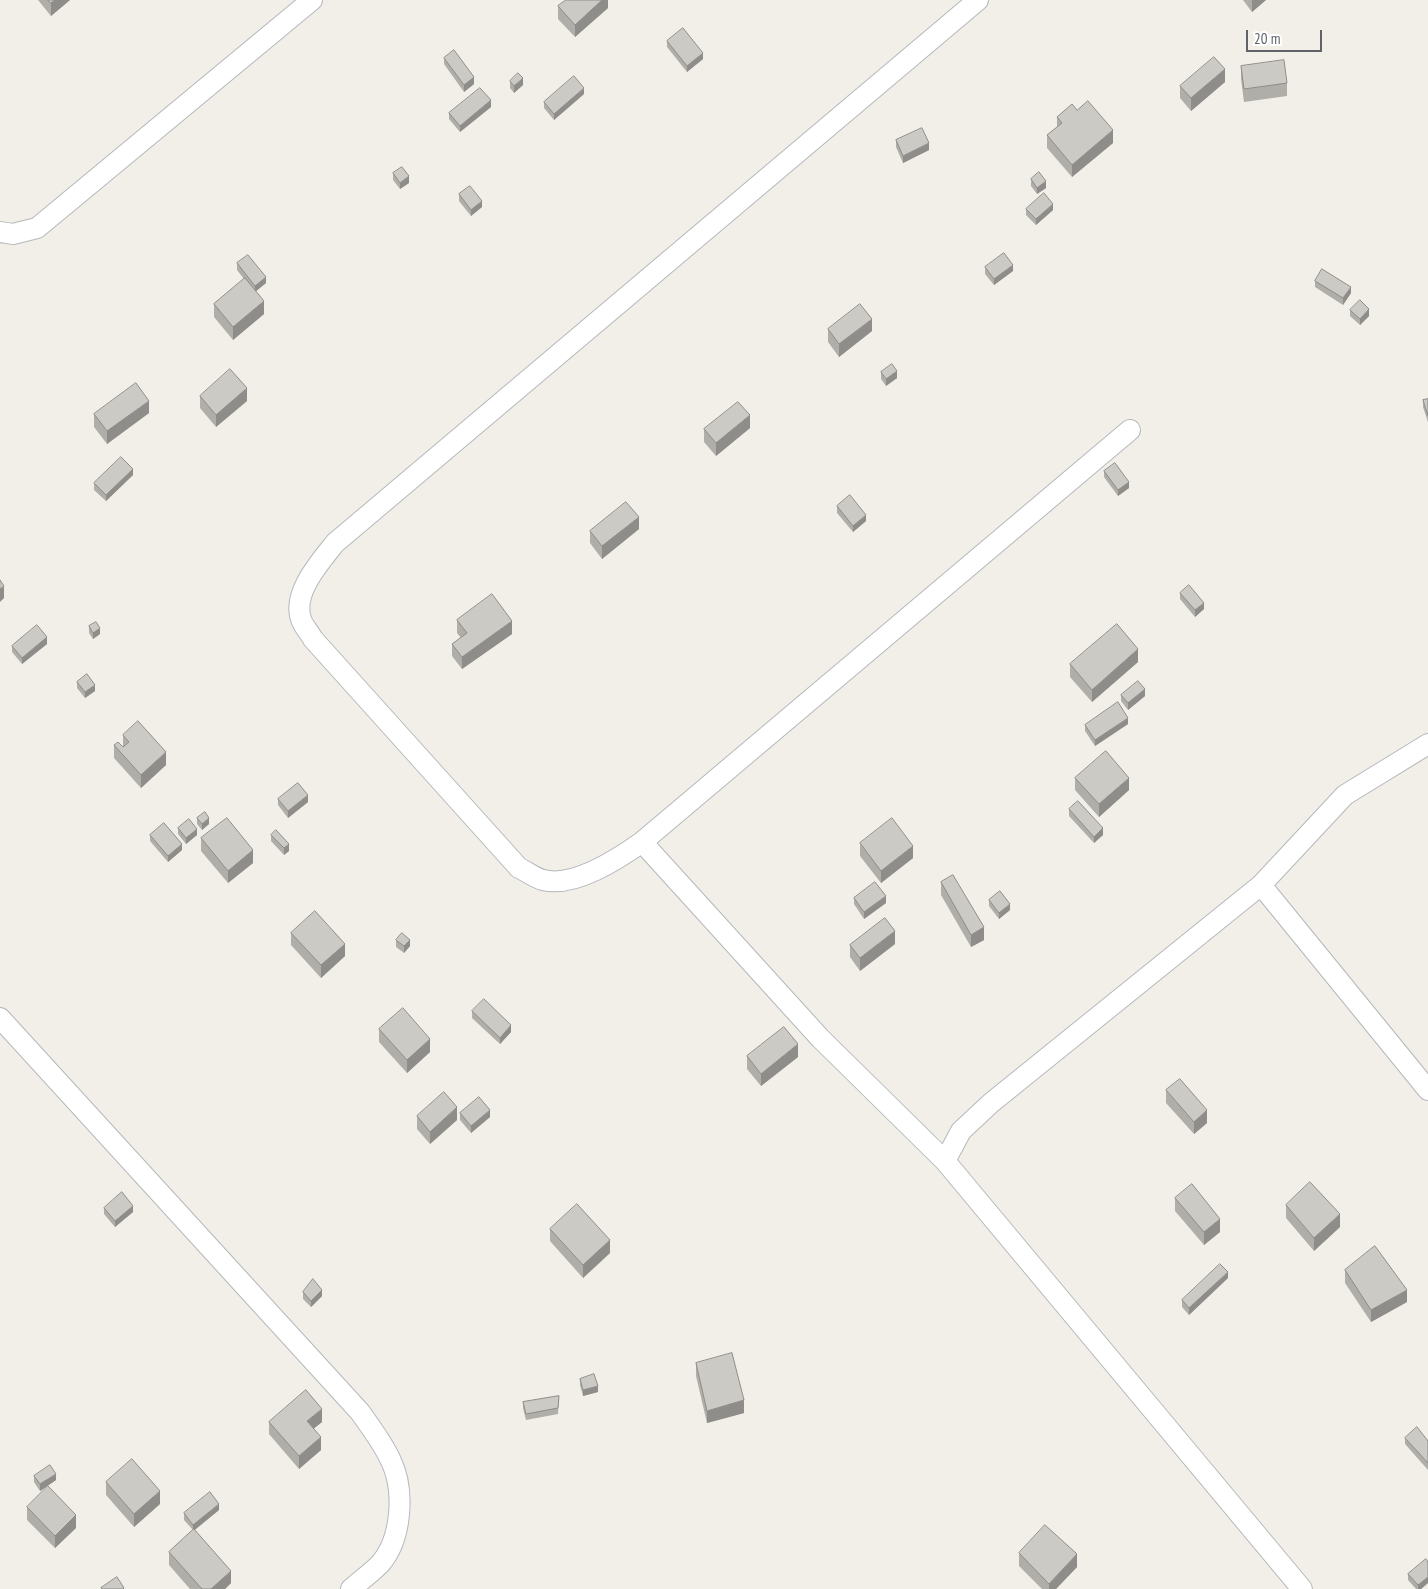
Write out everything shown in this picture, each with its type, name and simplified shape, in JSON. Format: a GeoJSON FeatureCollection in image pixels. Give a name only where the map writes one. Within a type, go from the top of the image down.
{"type":"FeatureCollection","features":[{"type":"Feature","properties":{"kind":"street"},"geometry":{"type":"LineString","coordinates":[[0,232],[13,234],[37,228],[312,0]]}},
{"type":"Feature","properties":{"kind":"street"},"geometry":{"type":"LineString","coordinates":[[978,0],[335,543],[314,571],[300,599],[301,619],[314,639],[519,868],[543,880],[563,881],[594,871],[624,855],[642,842],[1130,430]]}},
{"type":"Feature","properties":{"kind":"street"},"geometry":{"type":"LineString","coordinates":[[945,1161],[962,1131],[991,1103],[1261,885],[1345,795],[1428,744]]}},
{"type":"Feature","properties":{"kind":"street"},"geometry":{"type":"LineString","coordinates":[[642,842],[820,1038],[945,1161],[1302,1589]]}},
{"type":"Feature","properties":{"kind":"street"},"geometry":{"type":"LineString","coordinates":[[1261,885],[1428,1090]]}},
{"type":"Feature","properties":{"kind":"street"},"geometry":{"type":"LineString","coordinates":[[0,1018],[360,1412],[380,1440],[392,1462],[398,1486],[398,1525],[392,1545],[381,1563],[350,1589]]}},
{"type":"Feature","properties":{"kind":"building"},"geometry":{"type":"Polygon","coordinates":[[[566,0],[602,0],[575,25],[558,6],[566,0]]]}},
{"type":"Feature","properties":{"kind":"building"},"geometry":{"type":"Polygon","coordinates":[[[683,28],[703,53],[687,66],[667,41],[683,28]]]}},
{"type":"Feature","properties":{"kind":"building"},"geometry":{"type":"Polygon","coordinates":[[[454,50],[474,77],[464,85],[444,58],[454,50]]]}},
{"type":"Feature","properties":{"kind":"building"},"geometry":{"type":"Polygon","coordinates":[[[1214,57],[1225,69],[1191,98],[1180,86],[1214,57]]]}},
{"type":"Feature","properties":{"kind":"building"},"geometry":{"type":"Polygon","coordinates":[[[1284,60],[1287,83],[1244,89],[1241,66],[1284,60]]]}},
{"type":"Feature","properties":{"kind":"building"},"geometry":{"type":"Polygon","coordinates":[[[518,73],[523,78],[514,86],[510,81],[518,73]]]}},
{"type":"Feature","properties":{"kind":"building"},"geometry":{"type":"Polygon","coordinates":[[[574,76],[584,88],[554,114],[544,102],[574,76]]]}},
{"type":"Feature","properties":{"kind":"building"},"geometry":{"type":"Polygon","coordinates":[[[480,88],[491,100],[460,126],[449,113],[480,88]]]}},
{"type":"Feature","properties":{"kind":"building"},"geometry":{"type":"Polygon","coordinates":[[[1088,101],[1113,130],[1072,165],[1047,135],[1062,123],[1057,117],[1072,104],[1077,110],[1088,101]]]}},
{"type":"Feature","properties":{"kind":"building"},"geometry":{"type":"Polygon","coordinates":[[[922,128],[929,143],[903,156],[896,140],[922,128]]]}},
{"type":"Feature","properties":{"kind":"building"},"geometry":{"type":"Polygon","coordinates":[[[402,167],[409,176],[400,183],[393,173],[402,167]]]}},
{"type":"Feature","properties":{"kind":"building"},"geometry":{"type":"Polygon","coordinates":[[[1039,172],[1046,181],[1037,188],[1031,179],[1039,172]]]}},
{"type":"Feature","properties":{"kind":"building"},"geometry":{"type":"Polygon","coordinates":[[[470,186],[482,201],[471,210],[459,194],[470,186]]]}},
{"type":"Feature","properties":{"kind":"building"},"geometry":{"type":"Polygon","coordinates":[[[1044,193],[1053,204],[1036,219],[1026,209],[1044,193]]]}},
{"type":"Feature","properties":{"kind":"building"},"geometry":{"type":"Polygon","coordinates":[[[1004,253],[1013,265],[994,279],[985,267],[1004,253]]]}},
{"type":"Feature","properties":{"kind":"building"},"geometry":{"type":"Polygon","coordinates":[[[248,255],[266,277],[255,286],[237,263],[248,255]]]}},
{"type":"Feature","properties":{"kind":"building"},"geometry":{"type":"Polygon","coordinates":[[[1322,269],[1351,287],[1343,298],[1315,281],[1322,269]]]}},
{"type":"Feature","properties":{"kind":"building"},"geometry":{"type":"Polygon","coordinates":[[[245,278],[264,301],[233,327],[214,304],[245,278]]]}},
{"type":"Feature","properties":{"kind":"building"},"geometry":{"type":"Polygon","coordinates":[[[1360,300],[1369,309],[1360,319],[1350,310],[1360,300]]]}},
{"type":"Feature","properties":{"kind":"building"},"geometry":{"type":"Polygon","coordinates":[[[860,304],[872,319],[839,344],[828,329],[860,304]]]}},
{"type":"Feature","properties":{"kind":"building"},"geometry":{"type":"Polygon","coordinates":[[[892,364],[897,371],[886,379],[881,372],[892,364]]]}},
{"type":"Feature","properties":{"kind":"building"},"geometry":{"type":"Polygon","coordinates":[[[230,369],[247,388],[216,415],[200,396],[230,369]]]}},
{"type":"Feature","properties":{"kind":"building"},"geometry":{"type":"Polygon","coordinates":[[[136,383],[149,401],[107,431],[94,414],[136,383]]]}},
{"type":"Feature","properties":{"kind":"building"},"geometry":{"type":"Polygon","coordinates":[[[1428,399],[1428,416],[1423,400],[1428,399]]]}},
{"type":"Feature","properties":{"kind":"building"},"geometry":{"type":"Polygon","coordinates":[[[738,402],[750,415],[716,443],[704,429],[738,402]]]}},
{"type":"Feature","properties":{"kind":"building"},"geometry":{"type":"Polygon","coordinates":[[[121,457],[133,469],[106,495],[94,483],[121,457]]]}},
{"type":"Feature","properties":{"kind":"building"},"geometry":{"type":"Polygon","coordinates":[[[1115,463],[1129,482],[1118,490],[1104,471],[1115,463]]]}},
{"type":"Feature","properties":{"kind":"building"},"geometry":{"type":"Polygon","coordinates":[[[850,495],[866,515],[853,526],[837,506],[850,495]]]}},
{"type":"Feature","properties":{"kind":"building"},"geometry":{"type":"Polygon","coordinates":[[[626,502],[639,517],[602,546],[590,531],[626,502]]]}},
{"type":"Feature","properties":{"kind":"building"},"geometry":{"type":"Polygon","coordinates":[[[0,580],[4,586],[0,589],[0,580]]]}},
{"type":"Feature","properties":{"kind":"building"},"geometry":{"type":"Polygon","coordinates":[[[1189,585],[1204,603],[1195,610],[1180,593],[1189,585]]]}},
{"type":"Feature","properties":{"kind":"building"},"geometry":{"type":"Polygon","coordinates":[[[492,594],[512,621],[462,657],[452,644],[467,633],[457,620],[492,594]]]}},
{"type":"Feature","properties":{"kind":"building"},"geometry":{"type":"Polygon","coordinates":[[[96,622],[100,628],[93,633],[89,626],[96,622]]]}},
{"type":"Feature","properties":{"kind":"building"},"geometry":{"type":"Polygon","coordinates":[[[1117,624],[1138,649],[1092,690],[1070,664],[1117,624]]]}},
{"type":"Feature","properties":{"kind":"building"},"geometry":{"type":"Polygon","coordinates":[[[37,625],[47,637],[22,658],[12,646],[37,625]]]}},
{"type":"Feature","properties":{"kind":"building"},"geometry":{"type":"Polygon","coordinates":[[[87,674],[95,685],[85,692],[77,682],[87,674]]]}},
{"type":"Feature","properties":{"kind":"building"},"geometry":{"type":"Polygon","coordinates":[[[1138,681],[1145,689],[1128,703],[1121,695],[1138,681]]]}},
{"type":"Feature","properties":{"kind":"building"},"geometry":{"type":"Polygon","coordinates":[[[1118,702],[1128,718],[1095,740],[1085,725],[1118,702]]]}},
{"type":"Feature","properties":{"kind":"building"},"geometry":{"type":"Polygon","coordinates":[[[138,721],[166,752],[141,775],[114,745],[118,742],[123,747],[129,742],[123,735],[138,721]]]}},
{"type":"Feature","properties":{"kind":"building"},"geometry":{"type":"Polygon","coordinates":[[[1106,751],[1129,778],[1099,804],[1075,778],[1106,751]]]}},
{"type":"Feature","properties":{"kind":"building"},"geometry":{"type":"Polygon","coordinates":[[[298,783],[308,795],[288,811],[278,799],[298,783]]]}},
{"type":"Feature","properties":{"kind":"building"},"geometry":{"type":"Polygon","coordinates":[[[1078,801],[1103,828],[1094,837],[1069,809],[1078,801]]]}},
{"type":"Feature","properties":{"kind":"building"},"geometry":{"type":"Polygon","coordinates":[[[205,812],[209,818],[202,824],[197,818],[205,812]]]}},
{"type":"Feature","properties":{"kind":"building"},"geometry":{"type":"Polygon","coordinates":[[[227,818],[253,850],[228,871],[201,838],[227,818]]]}},
{"type":"Feature","properties":{"kind":"building"},"geometry":{"type":"Polygon","coordinates":[[[892,818],[913,846],[881,871],[860,843],[892,818]]]}},
{"type":"Feature","properties":{"kind":"building"},"geometry":{"type":"Polygon","coordinates":[[[189,819],[197,829],[186,838],[178,828],[189,819]]]}},
{"type":"Feature","properties":{"kind":"building"},"geometry":{"type":"Polygon","coordinates":[[[164,823],[182,844],[168,856],[150,835],[164,823]]]}},
{"type":"Feature","properties":{"kind":"building"},"geometry":{"type":"Polygon","coordinates":[[[276,830],[289,844],[284,848],[271,835],[276,830]]]}},
{"type":"Feature","properties":{"kind":"building"},"geometry":{"type":"Polygon","coordinates":[[[953,875],[984,927],[971,935],[941,882],[953,875]]]}},
{"type":"Feature","properties":{"kind":"building"},"geometry":{"type":"Polygon","coordinates":[[[875,882],[886,896],[864,912],[854,898],[875,882]]]}},
{"type":"Feature","properties":{"kind":"building"},"geometry":{"type":"Polygon","coordinates":[[[1000,891],[1010,904],[999,913],[989,900],[1000,891]]]}},
{"type":"Feature","properties":{"kind":"building"},"geometry":{"type":"Polygon","coordinates":[[[315,911],[345,944],[321,965],[291,933],[315,911]]]}},
{"type":"Feature","properties":{"kind":"building"},"geometry":{"type":"Polygon","coordinates":[[[885,918],[895,931],[860,958],[850,945],[885,918]]]}},
{"type":"Feature","properties":{"kind":"building"},"geometry":{"type":"Polygon","coordinates":[[[402,933],[410,940],[404,946],[396,940],[402,933]]]}},
{"type":"Feature","properties":{"kind":"building"},"geometry":{"type":"Polygon","coordinates":[[[484,999],[511,1025],[500,1038],[472,1011],[484,999]]]}},
{"type":"Feature","properties":{"kind":"building"},"geometry":{"type":"Polygon","coordinates":[[[403,1008],[430,1039],[407,1060],[379,1029],[403,1008]]]}},
{"type":"Feature","properties":{"kind":"building"},"geometry":{"type":"Polygon","coordinates":[[[784,1027],[798,1044],[761,1074],[747,1056],[784,1027]]]}},
{"type":"Feature","properties":{"kind":"building"},"geometry":{"type":"Polygon","coordinates":[[[1180,1079],[1207,1110],[1194,1122],[1166,1090],[1180,1079]]]}},
{"type":"Feature","properties":{"kind":"building"},"geometry":{"type":"Polygon","coordinates":[[[444,1092],[457,1107],[430,1132],[417,1116],[444,1092]]]}},
{"type":"Feature","properties":{"kind":"building"},"geometry":{"type":"Polygon","coordinates":[[[479,1097],[490,1110],[471,1126],[460,1113],[479,1097]]]}},
{"type":"Feature","properties":{"kind":"building"},"geometry":{"type":"Polygon","coordinates":[[[1310,1182],[1340,1214],[1314,1238],[1286,1205],[1310,1182]]]}},
{"type":"Feature","properties":{"kind":"building"},"geometry":{"type":"Polygon","coordinates":[[[1192,1184],[1220,1219],[1204,1232],[1175,1198],[1192,1184]]]}},
{"type":"Feature","properties":{"kind":"building"},"geometry":{"type":"Polygon","coordinates":[[[122,1192],[133,1206],[115,1221],[104,1208],[122,1192]]]}},
{"type":"Feature","properties":{"kind":"building"},"geometry":{"type":"Polygon","coordinates":[[[577,1204],[610,1240],[583,1265],[550,1229],[577,1204]]]}},
{"type":"Feature","properties":{"kind":"building"},"geometry":{"type":"Polygon","coordinates":[[[1375,1246],[1407,1290],[1371,1310],[1345,1270],[1375,1246]]]}},
{"type":"Feature","properties":{"kind":"building"},"geometry":{"type":"Polygon","coordinates":[[[1220,1264],[1228,1272],[1189,1308],[1182,1300],[1220,1264]]]}},
{"type":"Feature","properties":{"kind":"building"},"geometry":{"type":"Polygon","coordinates":[[[313,1279],[322,1290],[311,1301],[303,1292],[313,1279]]]}},
{"type":"Feature","properties":{"kind":"building"},"geometry":{"type":"Polygon","coordinates":[[[732,1353],[744,1400],[707,1411],[696,1363],[732,1353]]]}},
{"type":"Feature","properties":{"kind":"building"},"geometry":{"type":"Polygon","coordinates":[[[594,1374],[598,1386],[583,1390],[580,1379],[594,1374]]]}},
{"type":"Feature","properties":{"kind":"building"},"geometry":{"type":"Polygon","coordinates":[[[306,1390],[322,1409],[307,1421],[321,1437],[299,1456],[269,1422],[306,1390]]]}},
{"type":"Feature","properties":{"kind":"building"},"geometry":{"type":"Polygon","coordinates":[[[559,1396],[558,1408],[526,1414],[523,1402],[559,1396]]]}},
{"type":"Feature","properties":{"kind":"building"},"geometry":{"type":"Polygon","coordinates":[[[1417,1427],[1428,1441],[1428,1463],[1405,1438],[1417,1427]]]}},
{"type":"Feature","properties":{"kind":"building"},"geometry":{"type":"Polygon","coordinates":[[[132,1459],[160,1491],[134,1514],[106,1482],[132,1459]]]}},
{"type":"Feature","properties":{"kind":"building"},"geometry":{"type":"Polygon","coordinates":[[[50,1465],[56,1474],[40,1484],[34,1476],[50,1465]]]}},
{"type":"Feature","properties":{"kind":"building"},"geometry":{"type":"Polygon","coordinates":[[[48,1486],[76,1515],[55,1536],[27,1507],[48,1486]]]}},
{"type":"Feature","properties":{"kind":"building"},"geometry":{"type":"Polygon","coordinates":[[[210,1492],[219,1504],[193,1525],[184,1513],[210,1492]]]}},
{"type":"Feature","properties":{"kind":"building"},"geometry":{"type":"Polygon","coordinates":[[[1045,1525],[1077,1554],[1049,1584],[1019,1553],[1045,1525]]]}},
{"type":"Feature","properties":{"kind":"building"},"geometry":{"type":"Polygon","coordinates":[[[194,1529],[231,1571],[211,1589],[202,1589],[169,1552],[194,1529]]]}},
{"type":"Feature","properties":{"kind":"building"},"geometry":{"type":"Polygon","coordinates":[[[1426,1559],[1428,1562],[1428,1577],[1418,1585],[1408,1574],[1426,1559]]]}},
{"type":"Feature","properties":{"kind":"building"},"geometry":{"type":"Polygon","coordinates":[[[117,1577],[123,1589],[101,1588],[117,1577]]]}}]}
